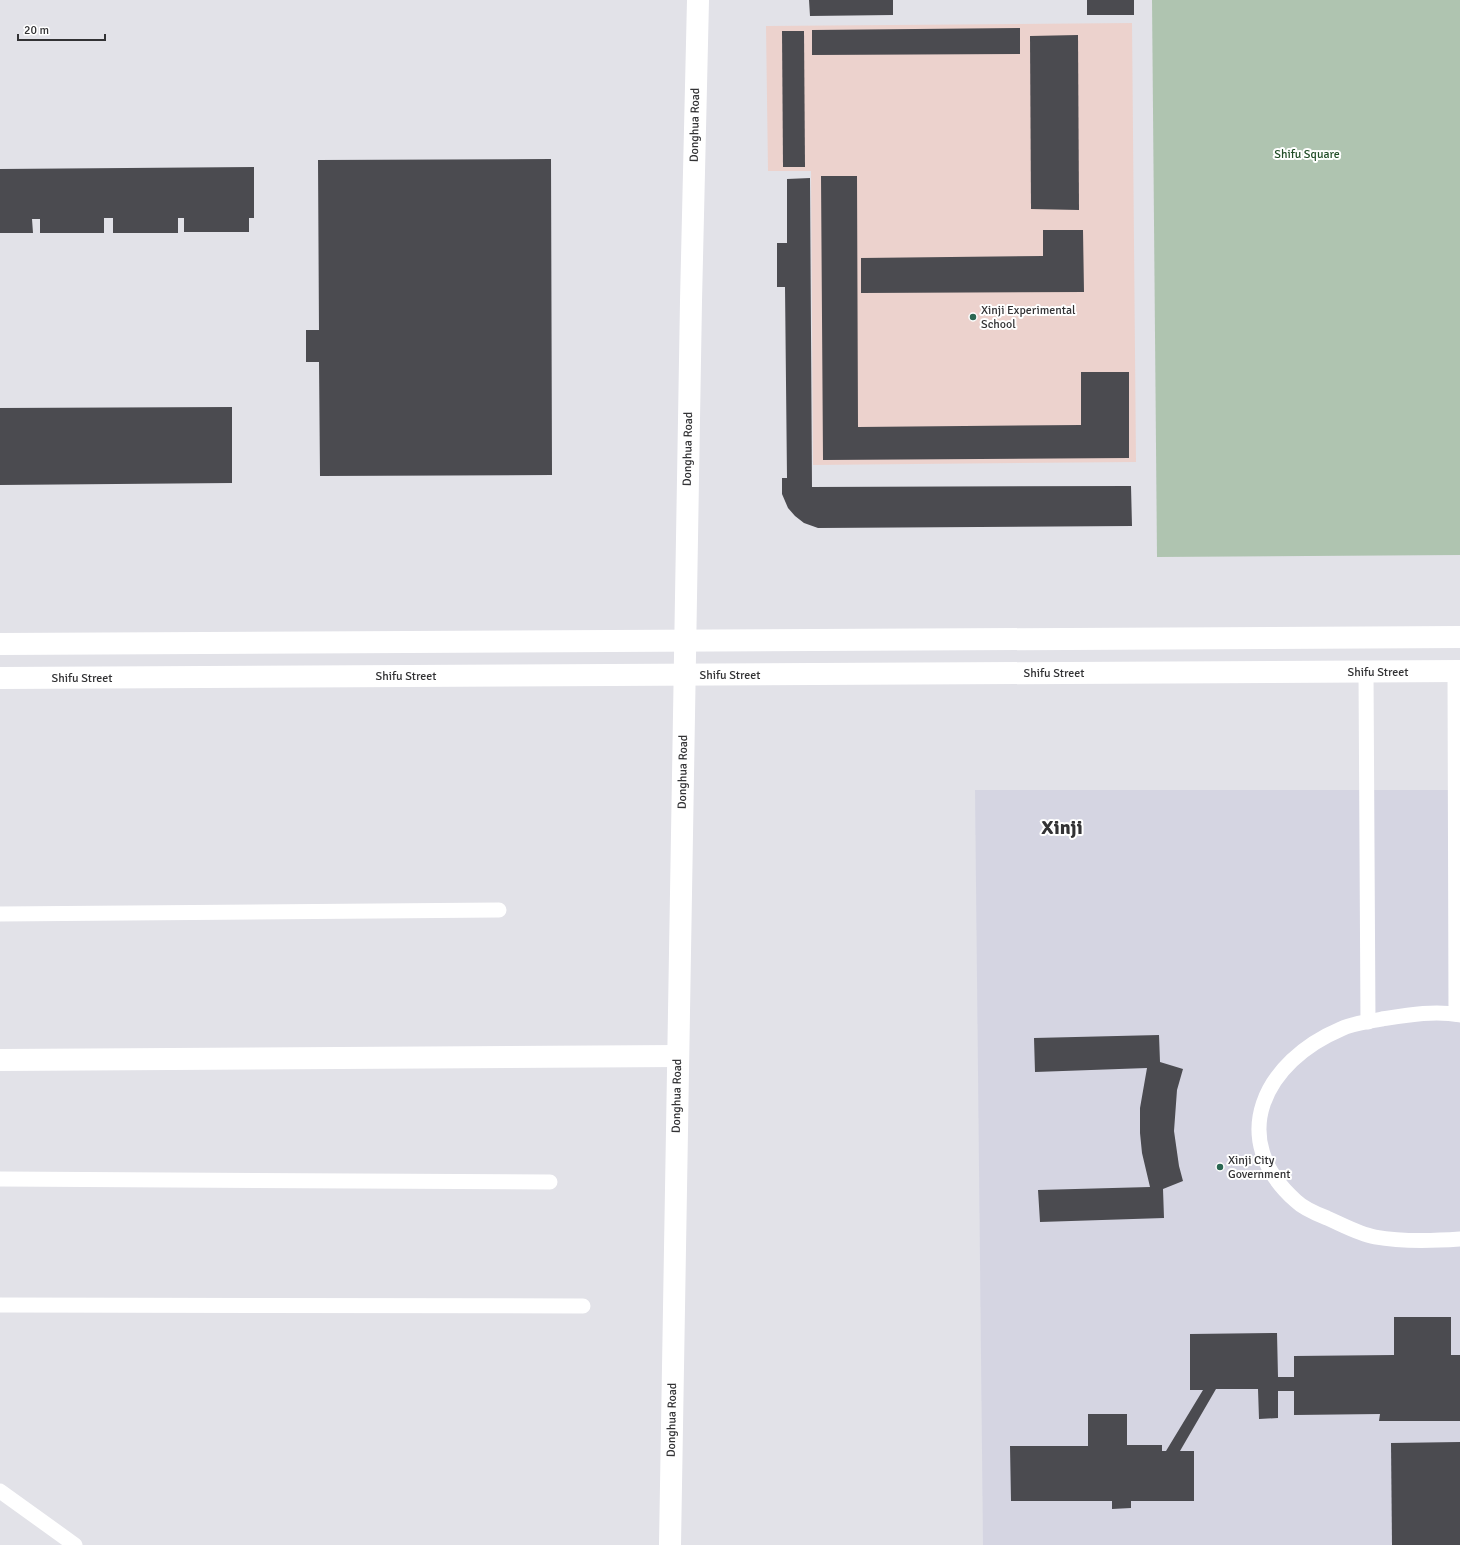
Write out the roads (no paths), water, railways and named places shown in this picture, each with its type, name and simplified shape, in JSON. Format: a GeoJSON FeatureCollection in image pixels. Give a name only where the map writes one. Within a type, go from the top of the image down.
{"type":"FeatureCollection","features":[{"type":"Feature","properties":{"kind":"main road","name":"Donghua Road"},"geometry":{"type":"LineString","coordinates":[[670,1545],[684,675],[698,0]]}},
{"type":"Feature","properties":{"kind":"main road"},"geometry":{"type":"LineString","coordinates":[[0,644],[1460,637]]}},
{"type":"Feature","properties":{"kind":"main road","name":"Shifu Street"},"geometry":{"type":"LineString","coordinates":[[0,678],[1457,671]]}},
{"type":"Feature","properties":{"kind":"main road"},"geometry":{"type":"LineString","coordinates":[[0,1060],[678,1056]]}},
{"type":"Feature","properties":{"kind":"lane"},"geometry":{"type":"LineString","coordinates":[[1457,671],[1458,1015],[1437,1013],[1402,1016],[1368,1022],[1342,1028],[1317,1040],[1293,1058],[1278,1073],[1267,1092],[1258,1120],[1262,1148],[1267,1166],[1285,1190],[1297,1202],[1350,1229],[1374,1236],[1400,1239],[1460,1239]]}},
{"type":"Feature","properties":{"kind":"lane"},"geometry":{"type":"LineString","coordinates":[[1366,672],[1368,1022]]}},
{"type":"Feature","properties":{"kind":"lane"},"geometry":{"type":"LineString","coordinates":[[0,914],[499,910]]}},
{"type":"Feature","properties":{"kind":"lane"},"geometry":{"type":"LineString","coordinates":[[0,1179],[550,1182]]}},
{"type":"Feature","properties":{"kind":"lane"},"geometry":{"type":"LineString","coordinates":[[0,1305],[583,1306]]}},
{"type":"Feature","properties":{"kind":"lane"},"geometry":{"type":"LineString","coordinates":[[0,1491],[75,1545]]}},
{"type":"Feature","properties":{"kind":"place","name":"Xinji Experimental School"},"geometry":{"type":"Point","coordinates":[973,317]}},
{"type":"Feature","properties":{"kind":"place","name":"Xinji City Government"},"geometry":{"type":"Point","coordinates":[1220,1167]}},
{"type":"Feature","properties":{"kind":"district","name":"Xinji"},"geometry":{"type":"Point","coordinates":[1062,827]}},
{"type":"Feature","properties":{"kind":"park label","name":"Shifu Square"},"geometry":{"type":"Point","coordinates":[1307,154]}}]}
